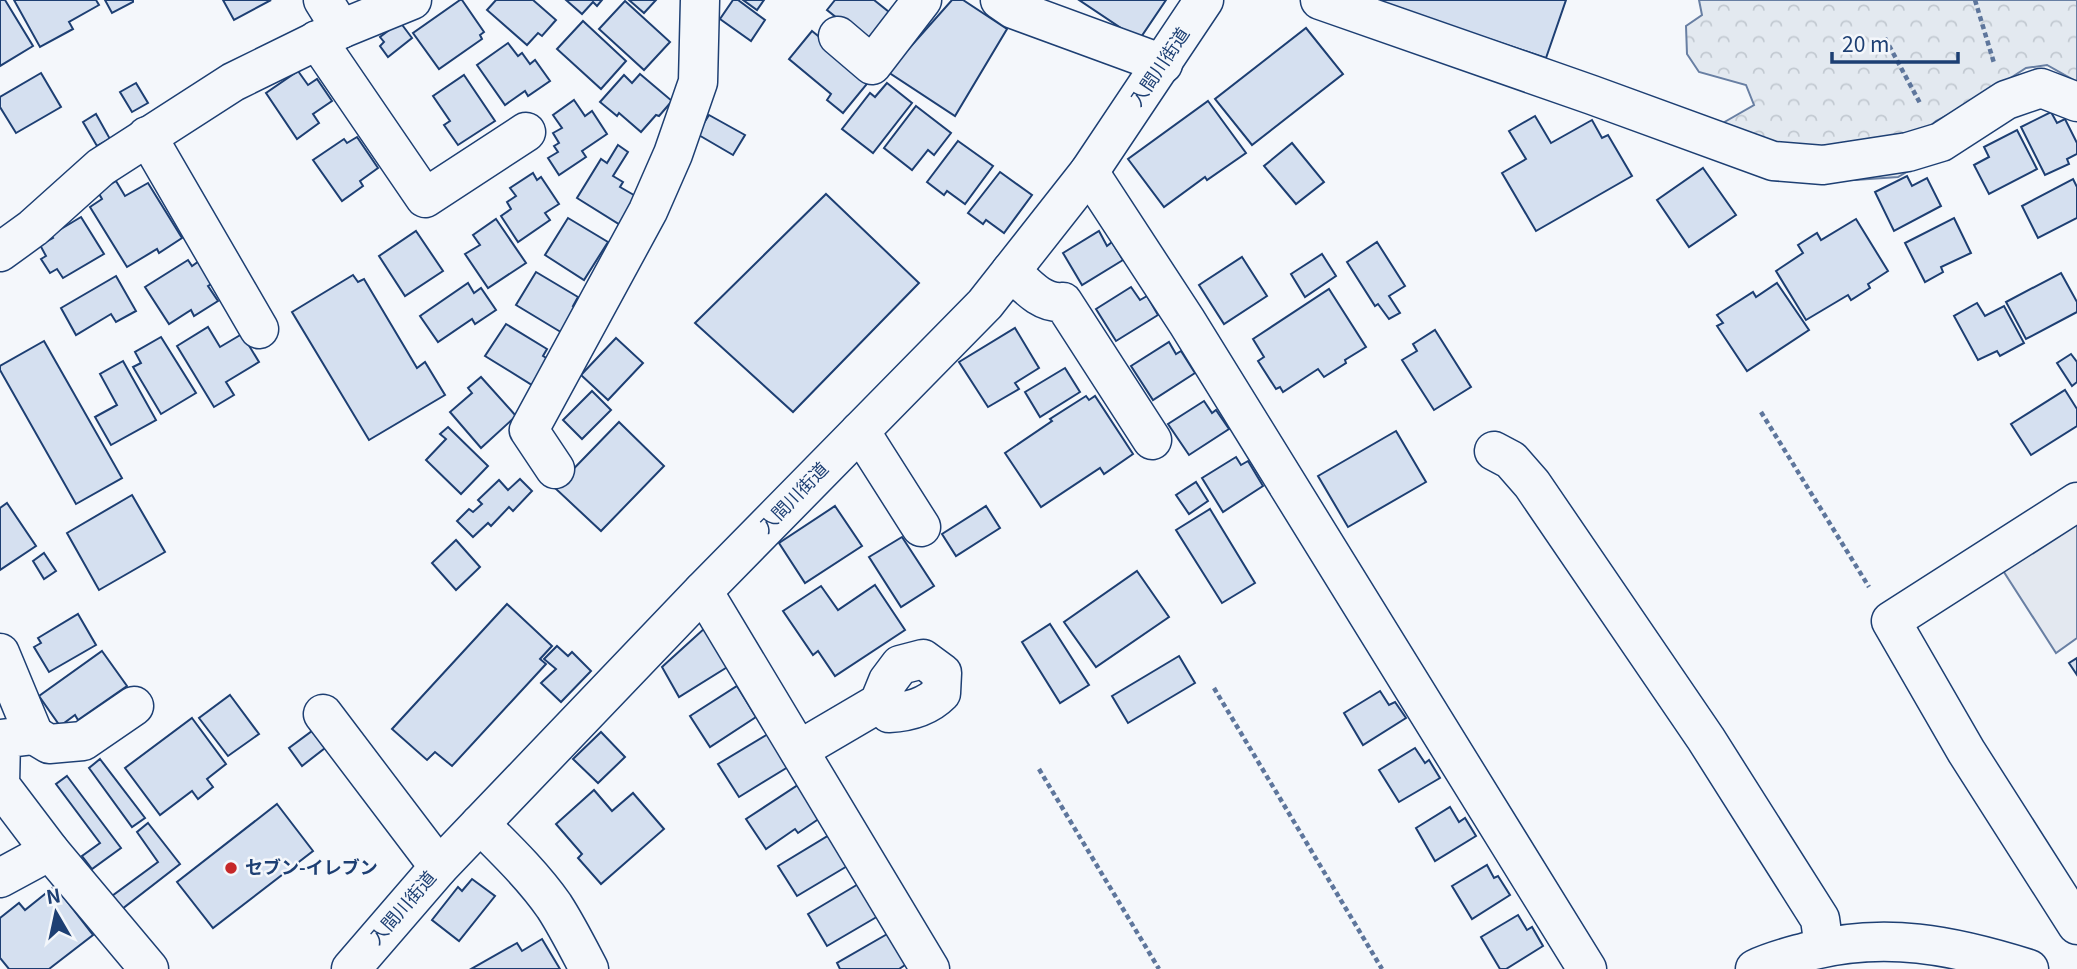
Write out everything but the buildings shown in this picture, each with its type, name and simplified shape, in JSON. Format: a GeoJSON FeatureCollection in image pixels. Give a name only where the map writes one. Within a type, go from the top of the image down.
{"type":"FeatureCollection","features":[{"type":"Feature","properties":{"kind":"street"},"geometry":{"type":"LineString","coordinates":[[0,252],[33,228],[101,167],[327,23],[412,0]]}},
{"type":"Feature","properties":{"kind":"street"},"geometry":{"type":"LineString","coordinates":[[555,469],[529,430],[648,211],[674,154],[698,82],[699,0]]}},
{"type":"Feature","properties":{"kind":"street"},"geometry":{"type":"LineString","coordinates":[[838,36],[872,65],[922,0]]}},
{"type":"Feature","properties":{"kind":"street"},"geometry":{"type":"LineString","coordinates":[[1000,0],[1013,9],[1163,64]]}},
{"type":"Feature","properties":{"kind":"street","name":"入間川街道"},"geometry":{"type":"LineString","coordinates":[[351,969],[439,867],[703,591],[985,304],[1089,172],[1204,0]]}},
{"type":"Feature","properties":{"kind":"street"},"geometry":{"type":"LineString","coordinates":[[1320,0],[1773,160],[1823,164],[1908,152],[1941,142],[2006,100],[2041,88],[2077,102]]}},
{"type":"Feature","properties":{"kind":"street"},"geometry":{"type":"LineString","coordinates":[[327,23],[425,198],[526,132]]}},
{"type":"Feature","properties":{"kind":"street"},"geometry":{"type":"LineString","coordinates":[[147,136],[259,329]]}},
{"type":"Feature","properties":{"kind":"street"},"geometry":{"type":"LineString","coordinates":[[1089,172],[1195,333],[1587,969]]}},
{"type":"Feature","properties":{"kind":"street"},"geometry":{"type":"LineString","coordinates":[[1011,271],[1040,297],[1054,303],[1063,303],[1152,440]]}},
{"type":"Feature","properties":{"kind":"street"},"geometry":{"type":"LineString","coordinates":[[860,430],[921,527]]}},
{"type":"Feature","properties":{"kind":"street"},"geometry":{"type":"LineString","coordinates":[[1494,451],[1511,460],[1532,484],[1706,739],[1820,919],[1824,947]]}},
{"type":"Feature","properties":{"kind":"street"},"geometry":{"type":"LineString","coordinates":[[2077,502],[1891,621],[1966,751],[2077,925]]}},
{"type":"Feature","properties":{"kind":"street"},"geometry":{"type":"LineString","coordinates":[[703,591],[930,969]]}},
{"type":"Feature","properties":{"kind":"street"},"geometry":{"type":"LineString","coordinates":[[0,653],[11,738],[0,785],[149,969]]}},
{"type":"Feature","properties":{"kind":"street"},"geometry":{"type":"LineString","coordinates":[[799,750],[879,703]]}},
{"type":"Feature","properties":{"kind":"street"},"geometry":{"type":"LineString","coordinates":[[11,738],[49,744],[83,741],[134,706]]}},
{"type":"Feature","properties":{"kind":"street"},"geometry":{"type":"LineString","coordinates":[[323,714],[439,867]]}},
{"type":"Feature","properties":{"kind":"street"},"geometry":{"type":"LineString","coordinates":[[480,824],[527,873],[553,905],[589,969]]}},
{"type":"Feature","properties":{"kind":"street"},"geometry":{"type":"LineString","coordinates":[[0,878],[50,850]]}},
{"type":"Feature","properties":{"kind":"street"},"geometry":{"type":"LineString","coordinates":[[1755,969],[1770,961],[1824,947],[1899,941],[1949,948],[2029,969]]}},
{"type":"Feature","properties":{"kind":"path"},"geometry":{"type":"LineString","coordinates":[[1975,0],[2006,100]]}},
{"type":"Feature","properties":{"kind":"path"},"geometry":{"type":"LineString","coordinates":[[1885,38],[1941,142]]}},
{"type":"Feature","properties":{"kind":"path"},"geometry":{"type":"LineString","coordinates":[[1761,412],[1891,621]]}},
{"type":"Feature","properties":{"kind":"path"},"geometry":{"type":"LineString","coordinates":[[1214,688],[1382,969]]}},
{"type":"Feature","properties":{"kind":"path"},"geometry":{"type":"LineString","coordinates":[[1039,769],[1159,969]]}},
{"type":"Feature","properties":{"kind":"green space"},"geometry":{"type":"Polygon","coordinates":[[[1699,0],[2077,0],[2077,82],[2047,65],[2026,68],[1978,99],[1936,121],[1922,133],[1927,160],[1898,177],[1855,180],[1798,179],[1721,124],[1754,105],[1746,85],[1699,72],[1687,54],[1686,26],[1702,15],[1699,0]]]}},
{"type":"Feature","properties":{"kind":"shaded area"},"geometry":{"type":"Polygon","coordinates":[[[2077,519],[2077,638],[2056,653],[2002,569],[2077,519]]]}},
{"type":"Feature","properties":{"kind":"place","name":"セブン-イレブン"},"geometry":{"type":"Point","coordinates":[231,868]}}]}
